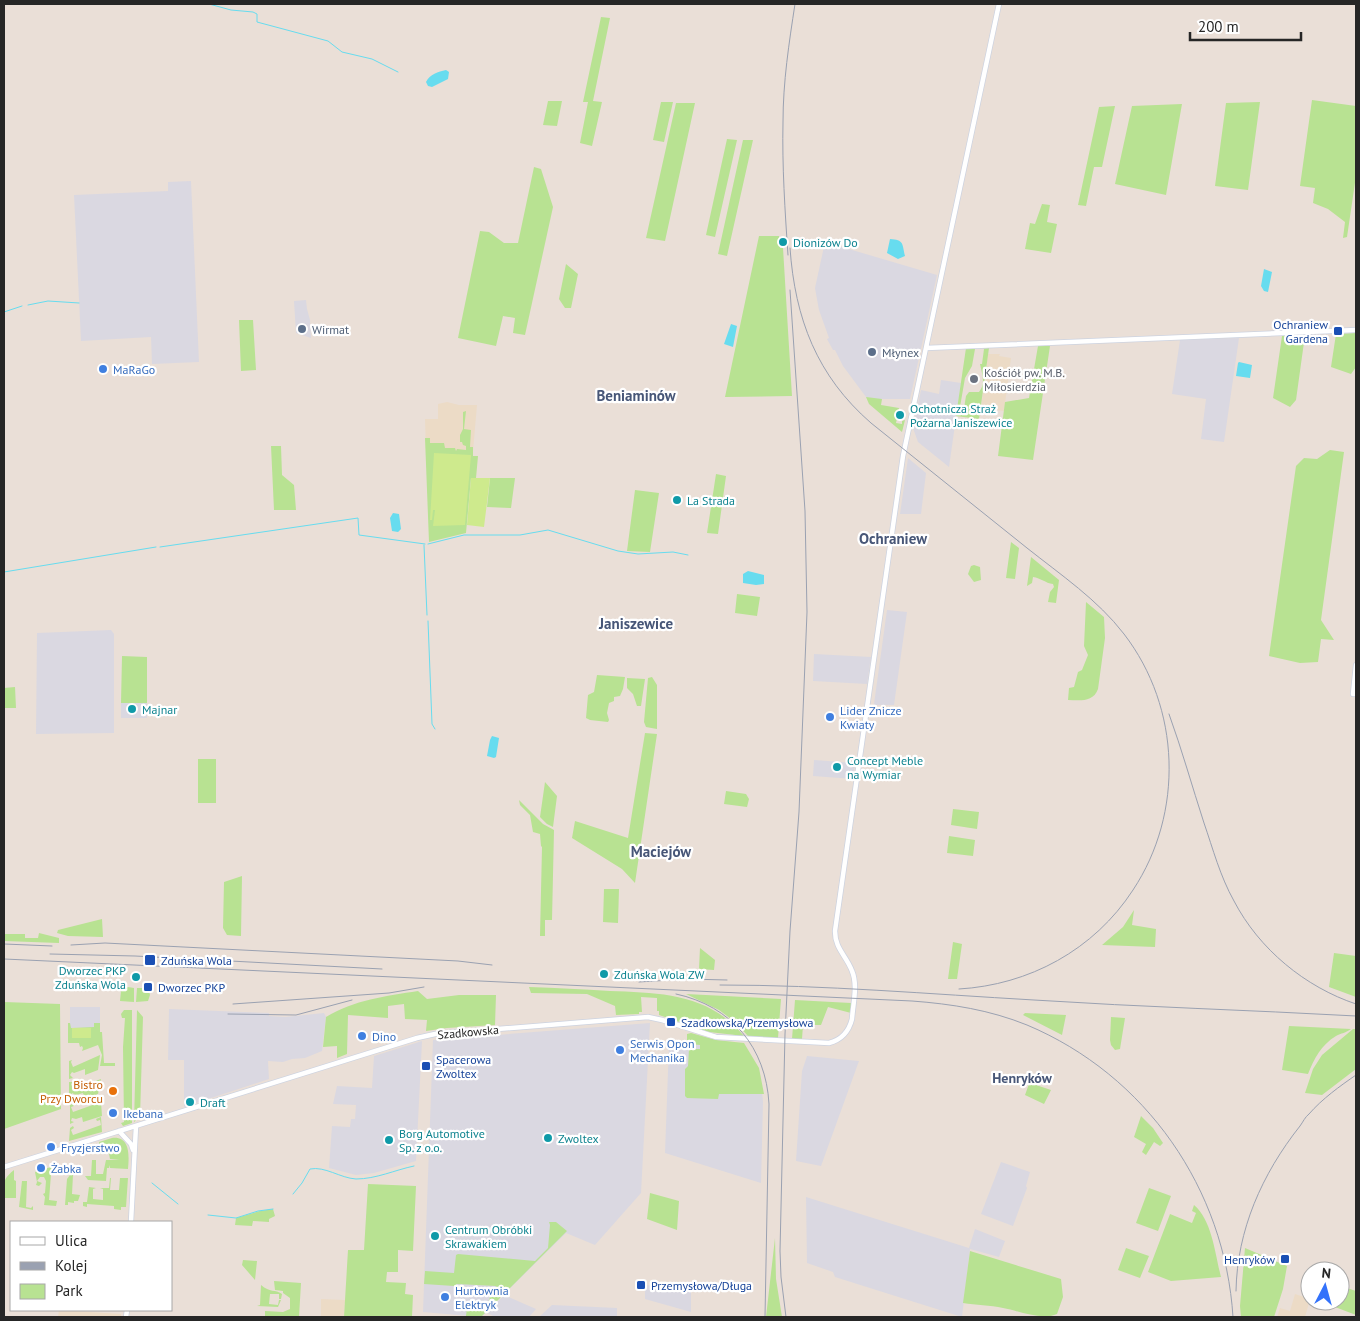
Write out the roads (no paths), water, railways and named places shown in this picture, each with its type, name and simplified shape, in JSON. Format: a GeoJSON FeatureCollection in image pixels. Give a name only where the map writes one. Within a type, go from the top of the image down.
{"type":"FeatureCollection","features":[{"type":"Feature","properties":{"kind":"street"},"geometry":{"type":"LineString","coordinates":[[999,4],[926,348],[1356,330]]}},
{"type":"Feature","properties":{"kind":"street","name":"Szadkowska"},"geometry":{"type":"LineString","coordinates":[[4,1168],[417,1038],[435,1034],[648,1017],[716,1037],[792,1042],[833,1042],[844,1035],[850,1025],[854,986],[852,969],[838,947],[835,931],[903,456],[926,348]]}},
{"type":"Feature","properties":{"kind":"street"},"geometry":{"type":"LineString","coordinates":[[1356,665],[1353,694],[1356,694]]}},
{"type":"Feature","properties":{"kind":"street"},"geometry":{"type":"LineString","coordinates":[[131,1221],[136,1126]]}},
{"type":"Feature","properties":{"kind":"street"},"geometry":{"type":"LineString","coordinates":[[119,1131],[131,1144],[134,1152]]}},
{"type":"Feature","properties":{"kind":"water"},"geometry":{"type":"Polygon","coordinates":[[[446,70],[449,72],[448,79],[432,87],[428,86],[426,82],[432,75],[446,70]]]}},
{"type":"Feature","properties":{"kind":"water"},"geometry":{"type":"Polygon","coordinates":[[[890,239],[898,240],[902,243],[905,256],[898,259],[887,253],[890,239]]]}},
{"type":"Feature","properties":{"kind":"water"},"geometry":{"type":"Polygon","coordinates":[[[1264,269],[1272,272],[1268,292],[1264,291],[1261,286],[1264,269]]]}},
{"type":"Feature","properties":{"kind":"water"},"geometry":{"type":"Polygon","coordinates":[[[731,324],[737,326],[733,347],[724,344],[731,324]]]}},
{"type":"Feature","properties":{"kind":"water"},"geometry":{"type":"Polygon","coordinates":[[[1239,362],[1252,365],[1250,378],[1236,376],[1239,362]]]}},
{"type":"Feature","properties":{"kind":"water"},"geometry":{"type":"Polygon","coordinates":[[[393,513],[399,514],[401,529],[398,532],[392,531],[390,518],[393,513]]]}},
{"type":"Feature","properties":{"kind":"water"},"geometry":{"type":"Polygon","coordinates":[[[748,571],[764,575],[764,584],[743,583],[743,574],[748,571]]]}},
{"type":"Feature","properties":{"kind":"water"},"geometry":{"type":"Polygon","coordinates":[[[492,736],[499,738],[496,757],[494,758],[487,756],[492,736]]]}},
{"type":"Feature","properties":{"kind":"waterway"},"geometry":{"type":"LineString","coordinates":[[209,4],[231,10],[253,12],[257,14],[257,22],[328,41],[342,52],[372,59],[398,72]]}},
{"type":"Feature","properties":{"kind":"waterway"},"geometry":{"type":"LineString","coordinates":[[28,305],[48,301],[79,303]]}},
{"type":"Feature","properties":{"kind":"waterway"},"geometry":{"type":"LineString","coordinates":[[4,312],[22,306]]}},
{"type":"Feature","properties":{"kind":"waterway"},"geometry":{"type":"LineString","coordinates":[[160,547],[358,518],[359,535],[425,544]]}},
{"type":"Feature","properties":{"kind":"waterway"},"geometry":{"type":"LineString","coordinates":[[428,544],[464,535],[520,535],[548,530],[618,551],[638,554],[673,552],[688,555]]}},
{"type":"Feature","properties":{"kind":"waterway"},"geometry":{"type":"LineString","coordinates":[[424,545],[427,615]]}},
{"type":"Feature","properties":{"kind":"waterway"},"geometry":{"type":"LineString","coordinates":[[4,572],[156,547]]}},
{"type":"Feature","properties":{"kind":"waterway"},"geometry":{"type":"LineString","coordinates":[[428,621],[432,724],[435,729]]}},
{"type":"Feature","properties":{"kind":"waterway"},"geometry":{"type":"LineString","coordinates":[[293,1194],[310,1169],[321,1169],[344,1177],[363,1179],[414,1166]]}},
{"type":"Feature","properties":{"kind":"waterway"},"geometry":{"type":"LineString","coordinates":[[152,1183],[178,1204]]}},
{"type":"Feature","properties":{"kind":"waterway"},"geometry":{"type":"LineString","coordinates":[[208,1215],[236,1218],[258,1211],[273,1209]]}},
{"type":"Feature","properties":{"kind":"railway"},"geometry":{"type":"LineString","coordinates":[[788,255],[783,172],[783,107],[795,4]]}},
{"type":"Feature","properties":{"kind":"railway"},"geometry":{"type":"LineString","coordinates":[[790,248],[797,299],[804,322],[812,344],[836,386],[871,423],[1103,610],[1124,634],[1143,663],[1157,694],[1165,727],[1169,761],[1168,795],[1161,828],[1150,860],[1133,890],[1117,911],[1079,947],[1035,972],[985,986],[959,989]]}},
{"type":"Feature","properties":{"kind":"railway"},"geometry":{"type":"LineString","coordinates":[[786,1317],[780,1251],[785,1034],[799,812],[807,612],[805,511],[790,290]]}},
{"type":"Feature","properties":{"kind":"railway"},"geometry":{"type":"LineString","coordinates":[[1169,714],[1221,872],[1229,892],[1244,919],[1270,950],[1302,977],[1337,997],[1356,1004]]}},
{"type":"Feature","properties":{"kind":"railway"},"geometry":{"type":"LineString","coordinates":[[71,945],[105,943],[458,961],[492,965]]}},
{"type":"Feature","properties":{"kind":"railway"},"geometry":{"type":"LineString","coordinates":[[4,944],[52,946]]}},
{"type":"Feature","properties":{"kind":"railway"},"geometry":{"type":"LineString","coordinates":[[50,954],[135,956],[382,969]]}},
{"type":"Feature","properties":{"kind":"railway"},"geometry":{"type":"LineString","coordinates":[[4,959],[912,1001],[956,1006],[999,1015],[1027,1025],[1070,1047],[1108,1074],[1142,1106],[1172,1142],[1196,1182],[1214,1224],[1227,1270],[1233,1317]]}},
{"type":"Feature","properties":{"kind":"railway"},"geometry":{"type":"LineString","coordinates":[[639,982],[687,979],[727,980]]}},
{"type":"Feature","properties":{"kind":"railway"},"geometry":{"type":"LineString","coordinates":[[720,985],[838,988],[1356,1016]]}},
{"type":"Feature","properties":{"kind":"railway"},"geometry":{"type":"LineString","coordinates":[[233,1004],[389,993],[424,987]]}},
{"type":"Feature","properties":{"kind":"railway"},"geometry":{"type":"LineString","coordinates":[[676,994],[714,1008],[729,1019],[742,1032],[753,1048],[761,1065],[769,1104],[765,1317]]}},
{"type":"Feature","properties":{"kind":"railway"},"geometry":{"type":"LineString","coordinates":[[228,1014],[296,1015],[352,1000]]}},
{"type":"Feature","properties":{"kind":"railway"},"geometry":{"type":"LineString","coordinates":[[1236,1291],[1237,1268],[1247,1225],[1263,1183],[1274,1163],[1308,1115],[1325,1098],[1356,1075]]}},
{"type":"Feature","properties":{"kind":"place","name":"Dionizów Do"},"geometry":{"type":"Point","coordinates":[783,242]}},
{"type":"Feature","properties":{"kind":"place","name":"Wirmat"},"geometry":{"type":"Point","coordinates":[302,329]}},
{"type":"Feature","properties":{"kind":"place","name":"Ochraniew Gardena"},"geometry":{"type":"Point","coordinates":[1338,331]}},
{"type":"Feature","properties":{"kind":"place","name":"Młynex"},"geometry":{"type":"Point","coordinates":[872,352]}},
{"type":"Feature","properties":{"kind":"place","name":"MaRaGo"},"geometry":{"type":"Point","coordinates":[103,369]}},
{"type":"Feature","properties":{"kind":"place","name":"Kościół pw. M.B. Miłosierdzia"},"geometry":{"type":"Point","coordinates":[974,379]}},
{"type":"Feature","properties":{"kind":"place","name":"Ochotnicza Straż Pożarna Janiszewice"},"geometry":{"type":"Point","coordinates":[900,415]}},
{"type":"Feature","properties":{"kind":"place","name":"La Strada"},"geometry":{"type":"Point","coordinates":[677,500]}},
{"type":"Feature","properties":{"kind":"place","name":"Majnar"},"geometry":{"type":"Point","coordinates":[132,709]}},
{"type":"Feature","properties":{"kind":"place","name":"Lider Znicze Kwiaty"},"geometry":{"type":"Point","coordinates":[830,717]}},
{"type":"Feature","properties":{"kind":"place","name":"Concept Meble na Wymiar"},"geometry":{"type":"Point","coordinates":[837,767]}},
{"type":"Feature","properties":{"kind":"place","name":"Zduńska Wola"},"geometry":{"type":"Point","coordinates":[150,960]}},
{"type":"Feature","properties":{"kind":"place","name":"Zduńska Wola ZW"},"geometry":{"type":"Point","coordinates":[604,974]}},
{"type":"Feature","properties":{"kind":"place","name":"Dworzec PKP Zduńska Wola"},"geometry":{"type":"Point","coordinates":[136,977]}},
{"type":"Feature","properties":{"kind":"place","name":"Dworzec PKP"},"geometry":{"type":"Point","coordinates":[148,987]}},
{"type":"Feature","properties":{"kind":"place","name":"Szadkowska/Przemysłowa"},"geometry":{"type":"Point","coordinates":[671,1022]}},
{"type":"Feature","properties":{"kind":"place","name":"Dino"},"geometry":{"type":"Point","coordinates":[362,1036]}},
{"type":"Feature","properties":{"kind":"place","name":"Serwis Opon Mechanika"},"geometry":{"type":"Point","coordinates":[620,1050]}},
{"type":"Feature","properties":{"kind":"place","name":"Spacerowa Zwoltex"},"geometry":{"type":"Point","coordinates":[426,1066]}},
{"type":"Feature","properties":{"kind":"place","name":"Bistro Przy Dworcu"},"geometry":{"type":"Point","coordinates":[113,1091]}},
{"type":"Feature","properties":{"kind":"place","name":"Draft"},"geometry":{"type":"Point","coordinates":[190,1102]}},
{"type":"Feature","properties":{"kind":"place","name":"Ikebana"},"geometry":{"type":"Point","coordinates":[113,1113]}},
{"type":"Feature","properties":{"kind":"place","name":"Zwoltex"},"geometry":{"type":"Point","coordinates":[548,1138]}},
{"type":"Feature","properties":{"kind":"place","name":"Borg Automotive Sp. z o.o."},"geometry":{"type":"Point","coordinates":[389,1140]}},
{"type":"Feature","properties":{"kind":"place","name":"Fryzjerstwo"},"geometry":{"type":"Point","coordinates":[51,1147]}},
{"type":"Feature","properties":{"kind":"place","name":"Żabka"},"geometry":{"type":"Point","coordinates":[41,1168]}},
{"type":"Feature","properties":{"kind":"place","name":"Centrum Obróbki Skrawakiem"},"geometry":{"type":"Point","coordinates":[435,1236]}},
{"type":"Feature","properties":{"kind":"place","name":"Henryków"},"geometry":{"type":"Point","coordinates":[1285,1259]}},
{"type":"Feature","properties":{"kind":"place","name":"Przemysłowa/Długa"},"geometry":{"type":"Point","coordinates":[641,1285]}},
{"type":"Feature","properties":{"kind":"place","name":"Hurtownia Elektryk"},"geometry":{"type":"Point","coordinates":[445,1297]}},
{"type":"Feature","properties":{"kind":"district","name":"Beniaminów"},"geometry":{"type":"Point","coordinates":[636,395]}},
{"type":"Feature","properties":{"kind":"district","name":"Ochraniew"},"geometry":{"type":"Point","coordinates":[893,538]}},
{"type":"Feature","properties":{"kind":"district","name":"Janiszewice"},"geometry":{"type":"Point","coordinates":[636,623]}},
{"type":"Feature","properties":{"kind":"district","name":"Maciejów"},"geometry":{"type":"Point","coordinates":[661,851]}},
{"type":"Feature","properties":{"kind":"district","name":"Henryków"},"geometry":{"type":"Point","coordinates":[1022,1078]}}]}
